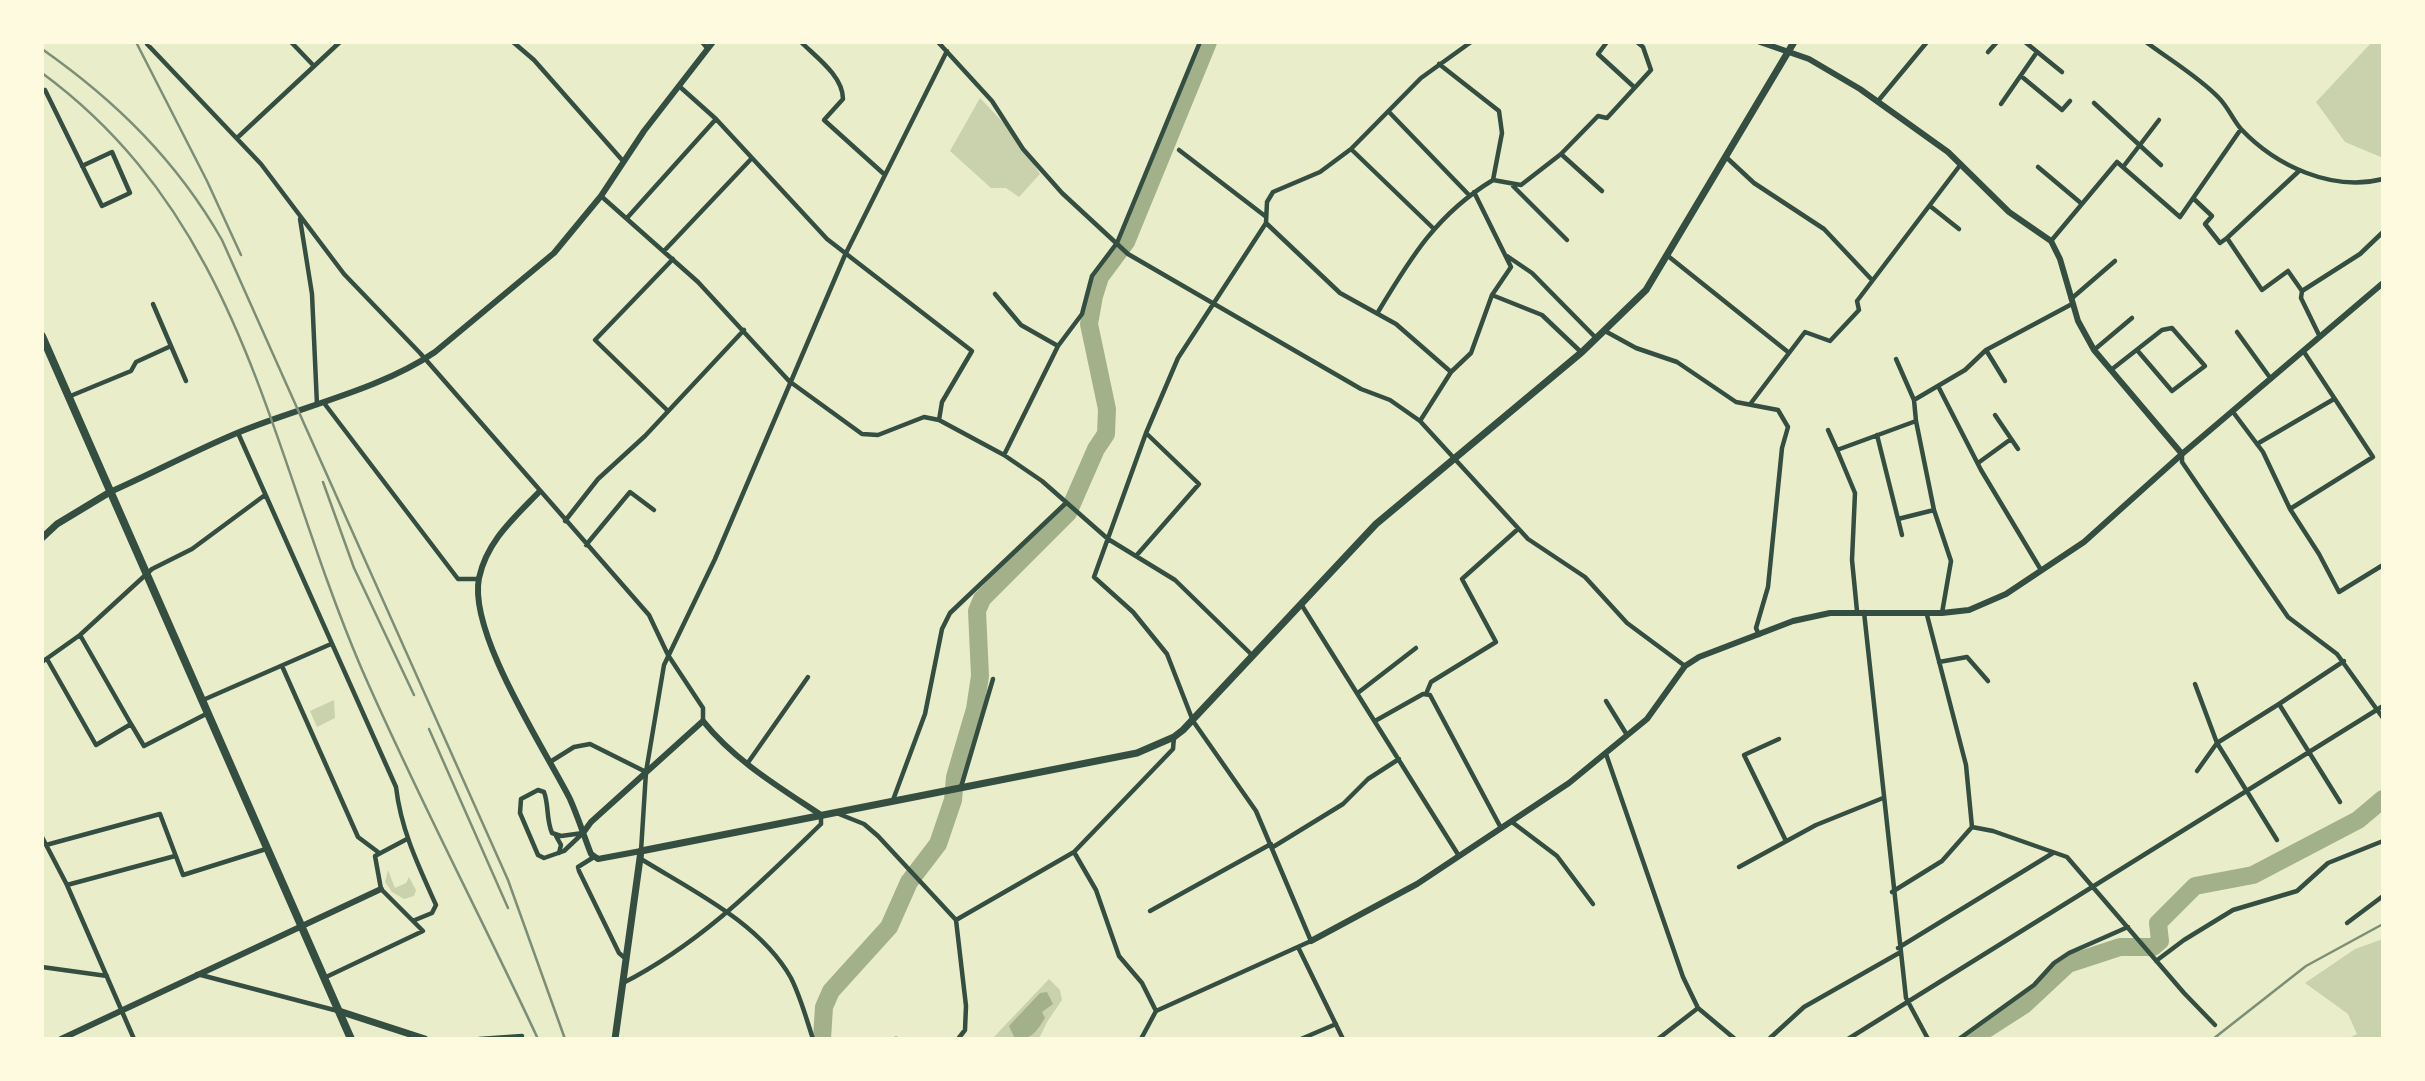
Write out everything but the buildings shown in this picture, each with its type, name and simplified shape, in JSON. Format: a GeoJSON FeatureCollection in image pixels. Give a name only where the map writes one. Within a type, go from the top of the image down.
{"type":"FeatureCollection","features":[{"type":"Feature","properties":{"kind":"main road"},"geometry":{"type":"LineString","coordinates":[[615,1039],[641,855],[947,789],[1137,753],[1174,737],[1193,721],[1376,524],[1597,339],[1646,290],[1794,42]]}},
{"type":"Feature","properties":{"kind":"main road"},"geometry":{"type":"LineString","coordinates":[[42,336],[351,1039]]}},
{"type":"Feature","properties":{"kind":"main road"},"geometry":{"type":"LineString","coordinates":[[42,538],[57,524],[110,492]]}},
{"type":"Feature","properties":{"kind":"main road"},"geometry":{"type":"LineString","coordinates":[[339,1011],[425,1039]]}},
{"type":"Feature","properties":{"kind":"street"},"geometry":{"type":"LineString","coordinates":[[149,42],[147,44],[278,185],[344,274],[425,359],[649,615],[668,655],[703,708],[703,721],[720,743],[821,815],[821,824],[729,914],[663,963],[623,984]]}},
{"type":"Feature","properties":{"kind":"street"},"geometry":{"type":"LineString","coordinates":[[291,42],[314,66]]}},
{"type":"Feature","properties":{"kind":"street"},"geometry":{"type":"LineString","coordinates":[[237,138],[340,42]]}},
{"type":"Feature","properties":{"kind":"street"},"geometry":{"type":"LineString","coordinates":[[513,42],[534,60],[624,161]]}},
{"type":"Feature","properties":{"kind":"street"},"geometry":{"type":"LineString","coordinates":[[702,42],[708,49]]}},
{"type":"Feature","properties":{"kind":"street"},"geometry":{"type":"LineString","coordinates":[[110,492],[238,433],[320,404],[425,359],[554,253],[601,196],[713,42]]}},
{"type":"Feature","properties":{"kind":"street"},"geometry":{"type":"LineString","coordinates":[[801,42],[832,73],[843,90],[843,99],[824,120],[885,175]]}},
{"type":"Feature","properties":{"kind":"street"},"geometry":{"type":"LineString","coordinates":[[938,42],[992,101],[1023,149],[1062,193],[1128,254],[1362,389],[1390,400],[1420,421],[1528,539],[1585,577],[1627,623],[1685,666]]}},
{"type":"Feature","properties":{"kind":"street"},"geometry":{"type":"LineString","coordinates":[[1004,455],[1058,346],[1082,314],[1092,276],[1118,245],[1200,42]]}},
{"type":"Feature","properties":{"kind":"street"},"geometry":{"type":"LineString","coordinates":[[1311,941],[1256,811],[1193,721],[1167,654],[1133,612],[1094,578],[1146,433],[1178,358],[1266,223],[1267,202],[1273,192],[1320,172],[1351,149],[1439,64],[1471,42]]}},
{"type":"Feature","properties":{"kind":"street"},"geometry":{"type":"LineString","coordinates":[[1607,42],[1598,54],[1634,87]]}},
{"type":"Feature","properties":{"kind":"street"},"geometry":{"type":"LineString","coordinates":[[1378,312],[1434,229],[1453,206],[1493,180],[1521,185],[1561,154],[1598,117],[1607,118],[1651,70],[1643,47],[1637,42]]}},
{"type":"Feature","properties":{"kind":"street"},"geometry":{"type":"LineString","coordinates":[[1760,42],[1825,67],[1878,101],[1961,164],[2009,212],[2050,241],[2060,259],[2071,301],[2094,350],[2182,454],[2182,462],[2288,617],[2344,661],[2381,708],[2383,718]]}},
{"type":"Feature","properties":{"kind":"street"},"geometry":{"type":"LineString","coordinates":[[1878,101],[1927,42]]}},
{"type":"Feature","properties":{"kind":"street"},"geometry":{"type":"LineString","coordinates":[[1988,52],[1997,42]]}},
{"type":"Feature","properties":{"kind":"street"},"geometry":{"type":"LineString","coordinates":[[2025,42],[2062,72]]}},
{"type":"Feature","properties":{"kind":"street"},"geometry":{"type":"LineString","coordinates":[[2146,42],[2220,99],[2241,129],[2299,171],[2343,182],[2368,183],[2383,179]]}},
{"type":"Feature","properties":{"kind":"street"},"geometry":{"type":"LineString","coordinates":[[2154,47],[2158,42]]}},
{"type":"Feature","properties":{"kind":"street"},"geometry":{"type":"LineString","coordinates":[[641,855],[646,772],[668,655],[737,509],[789,381],[845,255],[947,51]]}},
{"type":"Feature","properties":{"kind":"street"},"geometry":{"type":"LineString","coordinates":[[2001,104],[2037,52]]}},
{"type":"Feature","properties":{"kind":"street"},"geometry":{"type":"LineString","coordinates":[[1439,64],[1499,111],[1502,133],[1493,180]]}},
{"type":"Feature","properties":{"kind":"street"},"geometry":{"type":"LineString","coordinates":[[2021,76],[2062,110],[2070,101]]}},
{"type":"Feature","properties":{"kind":"street"},"geometry":{"type":"LineString","coordinates":[[679,86],[716,119],[845,255],[972,351],[942,402],[939,420]]}},
{"type":"Feature","properties":{"kind":"street"},"geometry":{"type":"LineString","coordinates":[[42,91],[45,90],[82,166],[102,206],[130,192],[111,152],[82,166]]}},
{"type":"Feature","properties":{"kind":"street"},"geometry":{"type":"LineString","coordinates":[[2094,103],[2161,165]]}},
{"type":"Feature","properties":{"kind":"street"},"geometry":{"type":"LineString","coordinates":[[1389,112],[1471,193],[1511,267],[1492,295],[1471,353],[1451,372],[1420,421]]}},
{"type":"Feature","properties":{"kind":"street"},"geometry":{"type":"LineString","coordinates":[[627,218],[716,119]]}},
{"type":"Feature","properties":{"kind":"street"},"geometry":{"type":"LineString","coordinates":[[2123,167],[2159,120]]}},
{"type":"Feature","properties":{"kind":"street"},"geometry":{"type":"LineString","coordinates":[[2050,241],[2117,162],[2180,217],[2241,129]]}},
{"type":"Feature","properties":{"kind":"street"},"geometry":{"type":"LineString","coordinates":[[1351,149],[1434,229]]}},
{"type":"Feature","properties":{"kind":"street"},"geometry":{"type":"LineString","coordinates":[[1179,150],[1266,216]]}},
{"type":"Feature","properties":{"kind":"street"},"geometry":{"type":"LineString","coordinates":[[1561,154],[1602,191]]}},
{"type":"Feature","properties":{"kind":"street"},"geometry":{"type":"LineString","coordinates":[[1726,157],[1754,183],[1824,229],[1872,280]]}},
{"type":"Feature","properties":{"kind":"street"},"geometry":{"type":"LineString","coordinates":[[664,251],[752,158]]}},
{"type":"Feature","properties":{"kind":"street"},"geometry":{"type":"LineString","coordinates":[[1751,403],[1805,332],[1830,341],[1859,310],[1857,301],[1961,164]]}},
{"type":"Feature","properties":{"kind":"street"},"geometry":{"type":"LineString","coordinates":[[2038,167],[2082,204]]}},
{"type":"Feature","properties":{"kind":"street"},"geometry":{"type":"LineString","coordinates":[[2193,198],[2212,216],[2205,224],[2220,243],[2299,171]]}},
{"type":"Feature","properties":{"kind":"street"},"geometry":{"type":"LineString","coordinates":[[1512,185],[1567,240]]}},
{"type":"Feature","properties":{"kind":"street"},"geometry":{"type":"LineString","coordinates":[[601,196],[673,259],[744,330],[789,381],[868,436],[924,417],[939,420],[1004,455],[1042,481],[1108,539],[1195,596],[1253,656]]}},
{"type":"Feature","properties":{"kind":"street"},"geometry":{"type":"LineString","coordinates":[[1930,205],[1959,229]]}},
{"type":"Feature","properties":{"kind":"street"},"geometry":{"type":"LineString","coordinates":[[300,218],[312,294],[320,404],[458,579],[479,579]]}},
{"type":"Feature","properties":{"kind":"street"},"geometry":{"type":"LineString","coordinates":[[1266,223],[1340,293],[1396,324],[1451,372]]}},
{"type":"Feature","properties":{"kind":"street"},"geometry":{"type":"LineString","coordinates":[[2302,292],[2360,254],[2383,232]]}},
{"type":"Feature","properties":{"kind":"street"},"geometry":{"type":"LineString","coordinates":[[2227,238],[2262,290],[2288,271],[2302,292],[2301,298],[2320,338]]}},
{"type":"Feature","properties":{"kind":"street"},"geometry":{"type":"LineString","coordinates":[[1507,256],[1532,273],[1597,339]]}},
{"type":"Feature","properties":{"kind":"street"},"geometry":{"type":"LineString","coordinates":[[1668,256],[1788,352]]}},
{"type":"Feature","properties":{"kind":"street"},"geometry":{"type":"LineString","coordinates":[[667,410],[595,340],[673,259]]}},
{"type":"Feature","properties":{"kind":"street"},"geometry":{"type":"LineString","coordinates":[[1914,400],[1965,370],[1986,350],[2071,301],[2115,261]]}},
{"type":"Feature","properties":{"kind":"street"},"geometry":{"type":"LineString","coordinates":[[1141,1039],[1156,1011],[1311,941],[1417,884],[1512,822],[1606,754],[1647,719],[1685,666],[1699,657],[1793,621],[1830,612],[1927,615],[1969,610],[2041,570],[2084,542],[2182,454],[2383,283]]}},
{"type":"Feature","properties":{"kind":"street"},"geometry":{"type":"LineString","coordinates":[[995,294],[1021,324],[1058,346]]}},
{"type":"Feature","properties":{"kind":"street"},"geometry":{"type":"LineString","coordinates":[[1492,295],[1542,314],[1582,352]]}},
{"type":"Feature","properties":{"kind":"street"},"geometry":{"type":"LineString","coordinates":[[153,304],[186,381]]}},
{"type":"Feature","properties":{"kind":"street"},"geometry":{"type":"LineString","coordinates":[[2094,350],[2132,318]]}},
{"type":"Feature","properties":{"kind":"street"},"geometry":{"type":"LineString","coordinates":[[2111,371],[2162,330],[2172,328],[2205,366],[2172,391],[2137,351]]}},
{"type":"Feature","properties":{"kind":"street"},"geometry":{"type":"LineString","coordinates":[[565,521],[598,479],[744,330]]}},
{"type":"Feature","properties":{"kind":"street"},"geometry":{"type":"LineString","coordinates":[[1605,331],[1636,348],[1677,362],[1736,402],[1778,410],[1788,427],[1782,447],[1768,587],[1756,628],[1759,636]]}},
{"type":"Feature","properties":{"kind":"street"},"geometry":{"type":"LineString","coordinates":[[2236,332],[2272,380]]}},
{"type":"Feature","properties":{"kind":"street"},"geometry":{"type":"LineString","coordinates":[[68,397],[131,371],[136,362],[171,346]]}},
{"type":"Feature","properties":{"kind":"street"},"geometry":{"type":"LineString","coordinates":[[1986,350],[2005,381]]}},
{"type":"Feature","properties":{"kind":"street"},"geometry":{"type":"LineString","coordinates":[[2290,509],[2373,457],[2304,352]]}},
{"type":"Feature","properties":{"kind":"street"},"geometry":{"type":"LineString","coordinates":[[1896,359],[1914,400],[1934,510],[1951,561],[1942,613]]}},
{"type":"Feature","properties":{"kind":"street"},"geometry":{"type":"LineString","coordinates":[[1938,386],[1977,463],[2041,570]]}},
{"type":"Feature","properties":{"kind":"street"},"geometry":{"type":"LineString","coordinates":[[2257,444],[2334,399]]}},
{"type":"Feature","properties":{"kind":"street"},"geometry":{"type":"LineString","coordinates":[[2233,412],[2257,444],[2290,509],[2339,592],[2383,565]]}},
{"type":"Feature","properties":{"kind":"street"},"geometry":{"type":"LineString","coordinates":[[1995,415],[2018,449]]}},
{"type":"Feature","properties":{"kind":"street"},"geometry":{"type":"LineString","coordinates":[[1838,450],[1916,421]]}},
{"type":"Feature","properties":{"kind":"street"},"geometry":{"type":"LineString","coordinates":[[1828,430],[1855,493],[1852,560],[1861,612],[1883,798],[1898,951],[1907,1003],[1928,1039]]}},
{"type":"Feature","properties":{"kind":"street"},"geometry":{"type":"LineString","coordinates":[[238,433],[396,787],[400,818],[407,839],[436,905],[432,913],[415,920]]}},
{"type":"Feature","properties":{"kind":"street"},"geometry":{"type":"LineString","coordinates":[[1136,556],[1199,484],[1146,433]]}},
{"type":"Feature","properties":{"kind":"street"},"geometry":{"type":"LineString","coordinates":[[1877,435],[1902,535]]}},
{"type":"Feature","properties":{"kind":"street"},"geometry":{"type":"LineString","coordinates":[[1977,463],[2011,439]]}},
{"type":"Feature","properties":{"kind":"street"},"geometry":{"type":"LineString","coordinates":[[539,492],[493,540],[479,579],[479,605],[489,639],[594,857]]}},
{"type":"Feature","properties":{"kind":"street"},"geometry":{"type":"LineString","coordinates":[[586,545],[630,492],[654,510]]}},
{"type":"Feature","properties":{"kind":"street"},"geometry":{"type":"LineString","coordinates":[[131,724],[96,745],[45,660],[80,635],[148,574],[192,549],[265,495]]}},
{"type":"Feature","properties":{"kind":"street"},"geometry":{"type":"LineString","coordinates":[[892,801],[925,714],[942,629],[950,613],[1067,504]]}},
{"type":"Feature","properties":{"kind":"street"},"geometry":{"type":"LineString","coordinates":[[1898,519],[1934,510]]}},
{"type":"Feature","properties":{"kind":"street"},"geometry":{"type":"LineString","coordinates":[[1426,694],[1431,681],[1496,642],[1462,579],[1518,529]]}},
{"type":"Feature","properties":{"kind":"street"},"geometry":{"type":"LineString","coordinates":[[1301,604],[1359,692],[1459,856]]}},
{"type":"Feature","properties":{"kind":"street"},"geometry":{"type":"LineString","coordinates":[[1892,892],[1942,861],[1972,827],[1966,765],[1927,615]]}},
{"type":"Feature","properties":{"kind":"street"},"geometry":{"type":"LineString","coordinates":[[80,635],[144,746],[209,712]]}},
{"type":"Feature","properties":{"kind":"street"},"geometry":{"type":"LineString","coordinates":[[203,700],[331,644]]}},
{"type":"Feature","properties":{"kind":"street"},"geometry":{"type":"LineString","coordinates":[[1359,692],[1416,648]]}},
{"type":"Feature","properties":{"kind":"street"},"geometry":{"type":"LineString","coordinates":[[1939,662],[1967,657],[1988,681]]}},
{"type":"Feature","properties":{"kind":"street"},"geometry":{"type":"LineString","coordinates":[[2197,771],[2217,743],[2344,661]]}},
{"type":"Feature","properties":{"kind":"street"},"geometry":{"type":"LineString","coordinates":[[282,666],[358,837],[378,852]]}},
{"type":"Feature","properties":{"kind":"street"},"geometry":{"type":"LineString","coordinates":[[747,764],[808,677]]}},
{"type":"Feature","properties":{"kind":"street"},"geometry":{"type":"LineString","coordinates":[[960,787],[993,679]]}},
{"type":"Feature","properties":{"kind":"street"},"geometry":{"type":"LineString","coordinates":[[2195,684],[2217,743],[2277,840]]}},
{"type":"Feature","properties":{"kind":"street"},"geometry":{"type":"LineString","coordinates":[[1376,721],[1423,694],[1430,695],[1502,828]]}},
{"type":"Feature","properties":{"kind":"street"},"geometry":{"type":"LineString","coordinates":[[1606,701],[1627,736]]}},
{"type":"Feature","properties":{"kind":"street"},"geometry":{"type":"LineString","coordinates":[[2279,704],[2340,802]]}},
{"type":"Feature","properties":{"kind":"street"},"geometry":{"type":"LineString","coordinates":[[1848,1039],[2381,708]]}},
{"type":"Feature","properties":{"kind":"street"},"geometry":{"type":"LineString","coordinates":[[559,853],[561,845],[546,819],[544,792],[538,790],[523,796],[520,813],[538,855],[544,858],[559,853],[703,721]]}},
{"type":"Feature","properties":{"kind":"street"},"geometry":{"type":"LineString","coordinates":[[956,920],[1074,852],[1173,748],[1174,737]]}},
{"type":"Feature","properties":{"kind":"street"},"geometry":{"type":"LineString","coordinates":[[1779,739],[1744,755],[1786,841]]}},
{"type":"Feature","properties":{"kind":"street"},"geometry":{"type":"LineString","coordinates":[[550,762],[574,747],[590,744],[646,772]]}},
{"type":"Feature","properties":{"kind":"street"},"geometry":{"type":"LineString","coordinates":[[1606,754],[1670,946],[1698,1008],[1735,1039]]}},
{"type":"Feature","properties":{"kind":"street"},"geometry":{"type":"LineString","coordinates":[[1150,911],[1272,846],[1343,804],[1368,779],[1399,759]]}},
{"type":"Feature","properties":{"kind":"street"},"geometry":{"type":"LineString","coordinates":[[1739,867],[1786,841],[1883,798]]}},
{"type":"Feature","properties":{"kind":"street"},"geometry":{"type":"LineString","coordinates":[[833,813],[848,816],[864,824],[956,920],[966,1006],[965,1030],[959,1037],[967,1039]]}},
{"type":"Feature","properties":{"kind":"street"},"geometry":{"type":"LineString","coordinates":[[46,845],[160,814],[183,875],[267,849]]}},
{"type":"Feature","properties":{"kind":"street"},"geometry":{"type":"LineString","coordinates":[[1512,822],[1557,856],[1594,904]]}},
{"type":"Feature","properties":{"kind":"street"},"geometry":{"type":"LineString","coordinates":[[1972,827],[1993,831],[2067,857],[2215,1025]]}},
{"type":"Feature","properties":{"kind":"street"},"geometry":{"type":"LineString","coordinates":[[555,836],[583,833]]}},
{"type":"Feature","properties":{"kind":"street"},"geometry":{"type":"LineString","coordinates":[[42,837],[67,885],[134,1039]]}},
{"type":"Feature","properties":{"kind":"street"},"geometry":{"type":"LineString","coordinates":[[323,978],[423,931],[415,920],[381,889],[375,856],[378,852],[407,839]]}},
{"type":"Feature","properties":{"kind":"street"},"geometry":{"type":"LineString","coordinates":[[2156,961],[2233,910],[2297,891],[2328,863],[2383,841]]}},
{"type":"Feature","properties":{"kind":"street"},"geometry":{"type":"LineString","coordinates":[[1074,852],[1096,890],[1119,956],[1142,983],[1156,1011]]}},
{"type":"Feature","properties":{"kind":"street"},"geometry":{"type":"LineString","coordinates":[[1769,1039],[1804,1007],[1898,951],[2053,852]]}},
{"type":"Feature","properties":{"kind":"street"},"geometry":{"type":"LineString","coordinates":[[626,959],[619,953],[579,871],[578,867],[594,857],[641,855],[729,914],[762,940],[780,961],[800,996],[813,1039]]}},
{"type":"Feature","properties":{"kind":"street"},"geometry":{"type":"LineString","coordinates":[[67,885],[175,856]]}},
{"type":"Feature","properties":{"kind":"street"},"geometry":{"type":"LineString","coordinates":[[61,1039],[381,889]]}},
{"type":"Feature","properties":{"kind":"street"},"geometry":{"type":"LineString","coordinates":[[2347,923],[2383,896]]}},
{"type":"Feature","properties":{"kind":"street"},"geometry":{"type":"LineString","coordinates":[[1959,1039],[2034,985],[2054,963],[2069,953],[2127,927]]}},
{"type":"Feature","properties":{"kind":"street"},"geometry":{"type":"LineString","coordinates":[[1298,947],[1343,1039]]}},
{"type":"Feature","properties":{"kind":"street"},"geometry":{"type":"LineString","coordinates":[[42,967],[108,976]]}},
{"type":"Feature","properties":{"kind":"street"},"geometry":{"type":"LineString","coordinates":[[197,974],[339,1011]]}},
{"type":"Feature","properties":{"kind":"street"},"geometry":{"type":"LineString","coordinates":[[1658,1039],[1698,1008]]}},
{"type":"Feature","properties":{"kind":"street"},"geometry":{"type":"LineString","coordinates":[[1301,1039],[1336,1024]]}},
{"type":"Feature","properties":{"kind":"street"},"geometry":{"type":"LineString","coordinates":[[479,1039],[522,1036]]}},
{"type":"Feature","properties":{"kind":"shaded area"},"geometry":{"type":"Polygon","coordinates":[[[2372,42],[2383,42],[2383,158],[2345,142],[2316,102],[2372,42]]]}},
{"type":"Feature","properties":{"kind":"shaded area"},"geometry":{"type":"Polygon","coordinates":[[[980,98],[1015,135],[1040,174],[1019,197],[1006,188],[991,188],[950,151],[980,98]]]}},
{"type":"Feature","properties":{"kind":"shaded area"},"geometry":{"type":"Polygon","coordinates":[[[334,700],[335,718],[317,727],[310,711],[334,700]]]}},
{"type":"Feature","properties":{"kind":"shaded area"},"geometry":{"type":"Polygon","coordinates":[[[388,870],[395,888],[406,883],[409,877],[416,890],[414,896],[404,899],[392,892],[385,882],[388,870]]]}},
{"type":"Feature","properties":{"kind":"shaded area"},"geometry":{"type":"Polygon","coordinates":[[[2383,939],[2383,1039],[2347,1039],[2357,1034],[2348,1014],[2305,983],[2355,949],[2383,939]]]}},
{"type":"Feature","properties":{"kind":"shaded area"},"geometry":{"type":"Polygon","coordinates":[[[1049,979],[1060,990],[1062,1000],[1039,1039],[992,1039],[1049,979]]]}},
{"type":"Feature","properties":{"kind":"shaded area"},"geometry":{"type":"Polygon","coordinates":[[[1047,992],[1053,1004],[1042,1012],[1045,1018],[1039,1027],[1030,1036],[1015,1039],[1009,1026],[1040,993],[1047,992]]]}},
{"type":"Feature","properties":{"kind":"waterway"},"geometry":{"type":"LineString","coordinates":[[822,1039],[824,1007],[831,991],[889,927],[909,882],[938,844],[953,800],[955,777],[975,709],[980,676],[977,611],[982,599],[1068,513],[1096,449],[1106,434],[1107,409],[1089,324],[1094,296],[1100,277],[1126,242],[1208,42]]}},
{"type":"Feature","properties":{"kind":"waterway"},"geometry":{"type":"LineString","coordinates":[[1971,1039],[2024,1005],[2068,964],[2120,947],[2153,947],[2160,941],[2158,923],[2195,886],[2253,875],[2358,820],[2383,799]]}},
{"type":"Feature","properties":{"kind":"railway"},"geometry":{"type":"LineString","coordinates":[[136,42],[207,181],[241,255]]}},
{"type":"Feature","properties":{"kind":"railway"},"geometry":{"type":"LineString","coordinates":[[42,49],[120,111],[143,134],[185,184],[222,240],[508,880],[565,1039]]}},
{"type":"Feature","properties":{"kind":"railway"},"geometry":{"type":"LineString","coordinates":[[42,73],[110,132],[164,198],[207,269],[243,345],[273,423],[328,584],[360,665],[538,1039]]}},
{"type":"Feature","properties":{"kind":"railway"},"geometry":{"type":"LineString","coordinates":[[323,482],[354,568],[414,695]]}},
{"type":"Feature","properties":{"kind":"railway"},"geometry":{"type":"LineString","coordinates":[[429,729],[508,908]]}},
{"type":"Feature","properties":{"kind":"railway"},"geometry":{"type":"LineString","coordinates":[[2213,1039],[2306,966],[2383,924]]}}]}
